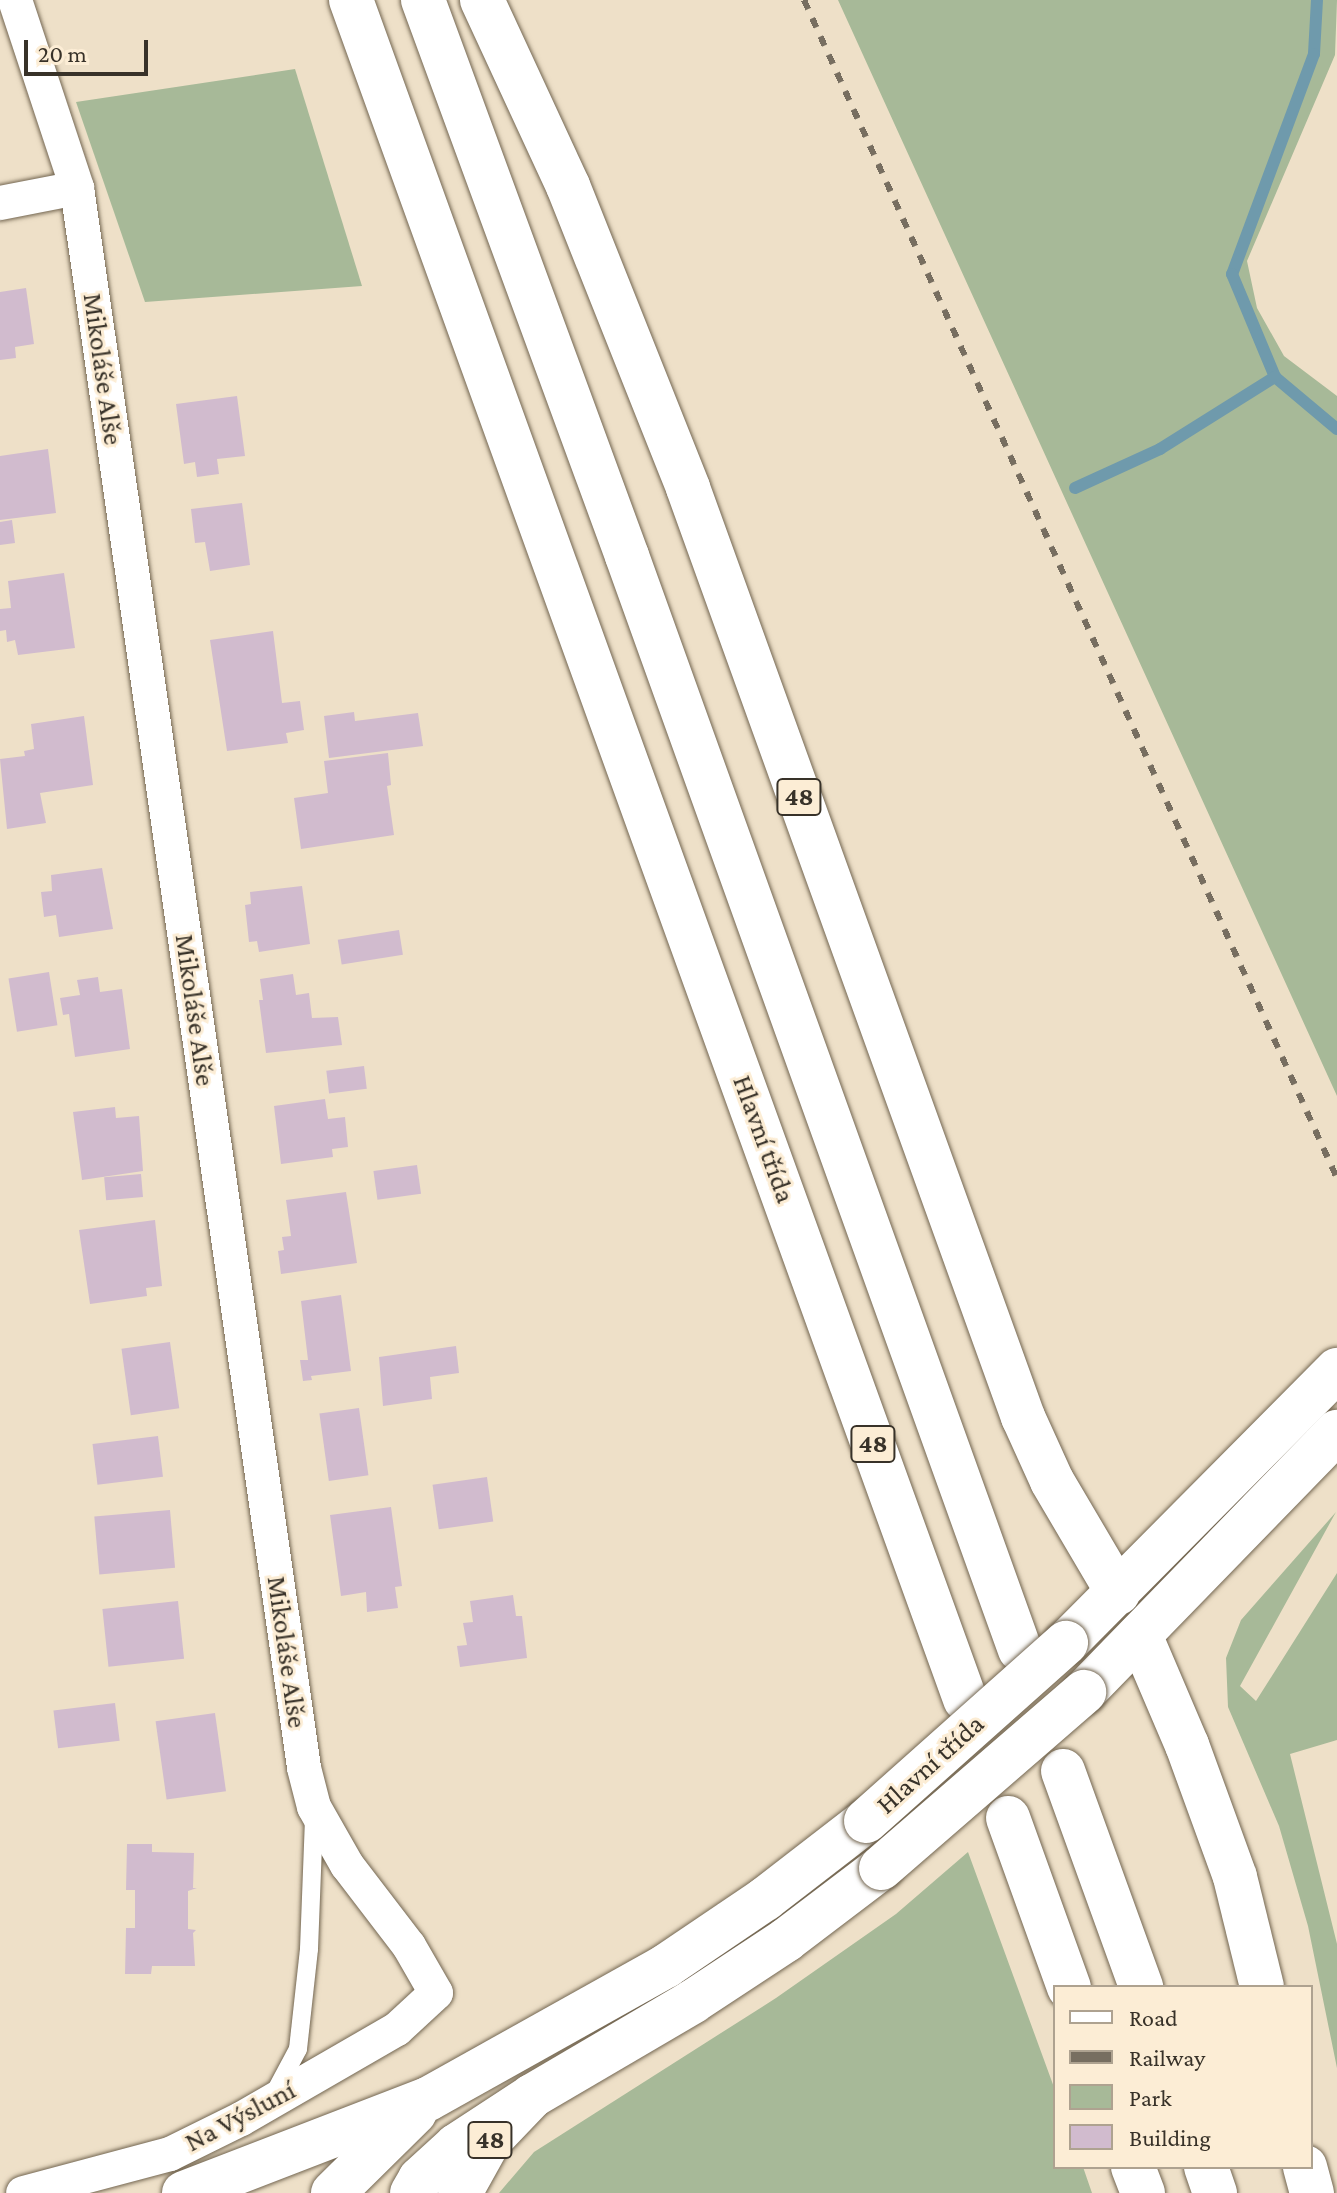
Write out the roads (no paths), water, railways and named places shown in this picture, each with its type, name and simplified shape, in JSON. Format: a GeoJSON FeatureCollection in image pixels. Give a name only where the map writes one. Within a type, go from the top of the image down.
{"type":"FeatureCollection","features":[{"type":"Feature","properties":{"kind":"main road","name":"Hlavní třída"},"geometry":{"type":"LineString","coordinates":[[351,0],[563,579],[965,1699]]}},
{"type":"Feature","properties":{"kind":"main road","name":"48"},"geometry":{"type":"LineString","coordinates":[[423,0],[627,556],[1020,1650]]}},
{"type":"Feature","properties":{"kind":"main road","name":"48"},"geometry":{"type":"LineString","coordinates":[[482,0],[568,186],[688,488],[1023,1417],[1052,1481],[1140,1635],[1187,1745],[1235,1877],[1262,1985]]}},
{"type":"Feature","properties":{"kind":"main road","name":"Hlavní třída"},"geometry":{"type":"LineString","coordinates":[[428,2099],[666,1966],[765,1899],[866,1821],[1066,1643],[1337,1370]]}},
{"type":"Feature","properties":{"kind":"main road","name":"Hlavní třída"},"geometry":{"type":"LineString","coordinates":[[532,2096],[692,2002],[786,1940],[881,1868],[1084,1692],[1337,1432]]}},
{"type":"Feature","properties":{"kind":"main road"},"geometry":{"type":"LineString","coordinates":[[1063,1771],[1140,1985]]}},
{"type":"Feature","properties":{"kind":"main road"},"geometry":{"type":"LineString","coordinates":[[1008,1818],[1068,1985]]}},
{"type":"Feature","properties":{"kind":"main road","name":"48"},"geometry":{"type":"LineString","coordinates":[[460,2193],[489,2141],[532,2096]]}},
{"type":"Feature","properties":{"kind":"main road"},"geometry":{"type":"LineString","coordinates":[[412,2193],[420,2179],[456,2146],[532,2096]]}},
{"type":"Feature","properties":{"kind":"main road"},"geometry":{"type":"LineString","coordinates":[[184,2193],[428,2099]]}},
{"type":"Feature","properties":{"kind":"main road"},"geometry":{"type":"LineString","coordinates":[[333,2193],[428,2099]]}},
{"type":"Feature","properties":{"kind":"main road"},"geometry":{"type":"LineString","coordinates":[[1120,2169],[1126,2193]]}},
{"type":"Feature","properties":{"kind":"main road"},"geometry":{"type":"LineString","coordinates":[[1134,2169],[1143,2193]]}},
{"type":"Feature","properties":{"kind":"main road"},"geometry":{"type":"LineString","coordinates":[[1207,2169],[1215,2193]]}},
{"type":"Feature","properties":{"kind":"main road"},"geometry":{"type":"LineString","coordinates":[[1306,2169],[1312,2193]]}},
{"type":"Feature","properties":{"kind":"street","name":"Mikoláše Alše"},"geometry":{"type":"LineString","coordinates":[[15,0],[77,188],[304,1768],[314,1807],[347,1865],[409,1946],[436,1993]]}},
{"type":"Feature","properties":{"kind":"street"},"geometry":{"type":"LineString","coordinates":[[0,203],[77,188]]}},
{"type":"Feature","properties":{"kind":"street","name":"Na Výsluní"},"geometry":{"type":"LineString","coordinates":[[23,2193],[170,2154],[269,2103],[397,2029],[436,1993]]}},
{"type":"Feature","properties":{"kind":"lane"},"geometry":{"type":"LineString","coordinates":[[269,2103],[298,2049],[309,1949],[314,1807]]}},
{"type":"Feature","properties":{"kind":"waterway"},"geometry":{"type":"LineString","coordinates":[[1317,0],[1314,54],[1232,274],[1275,377],[1337,429]]}},
{"type":"Feature","properties":{"kind":"waterway"},"geometry":{"type":"LineString","coordinates":[[1075,488],[1160,449],[1275,377]]}},
{"type":"Feature","properties":{"kind":"railway"},"geometry":{"type":"LineString","coordinates":[[804,0],[1337,1178]]}}]}
